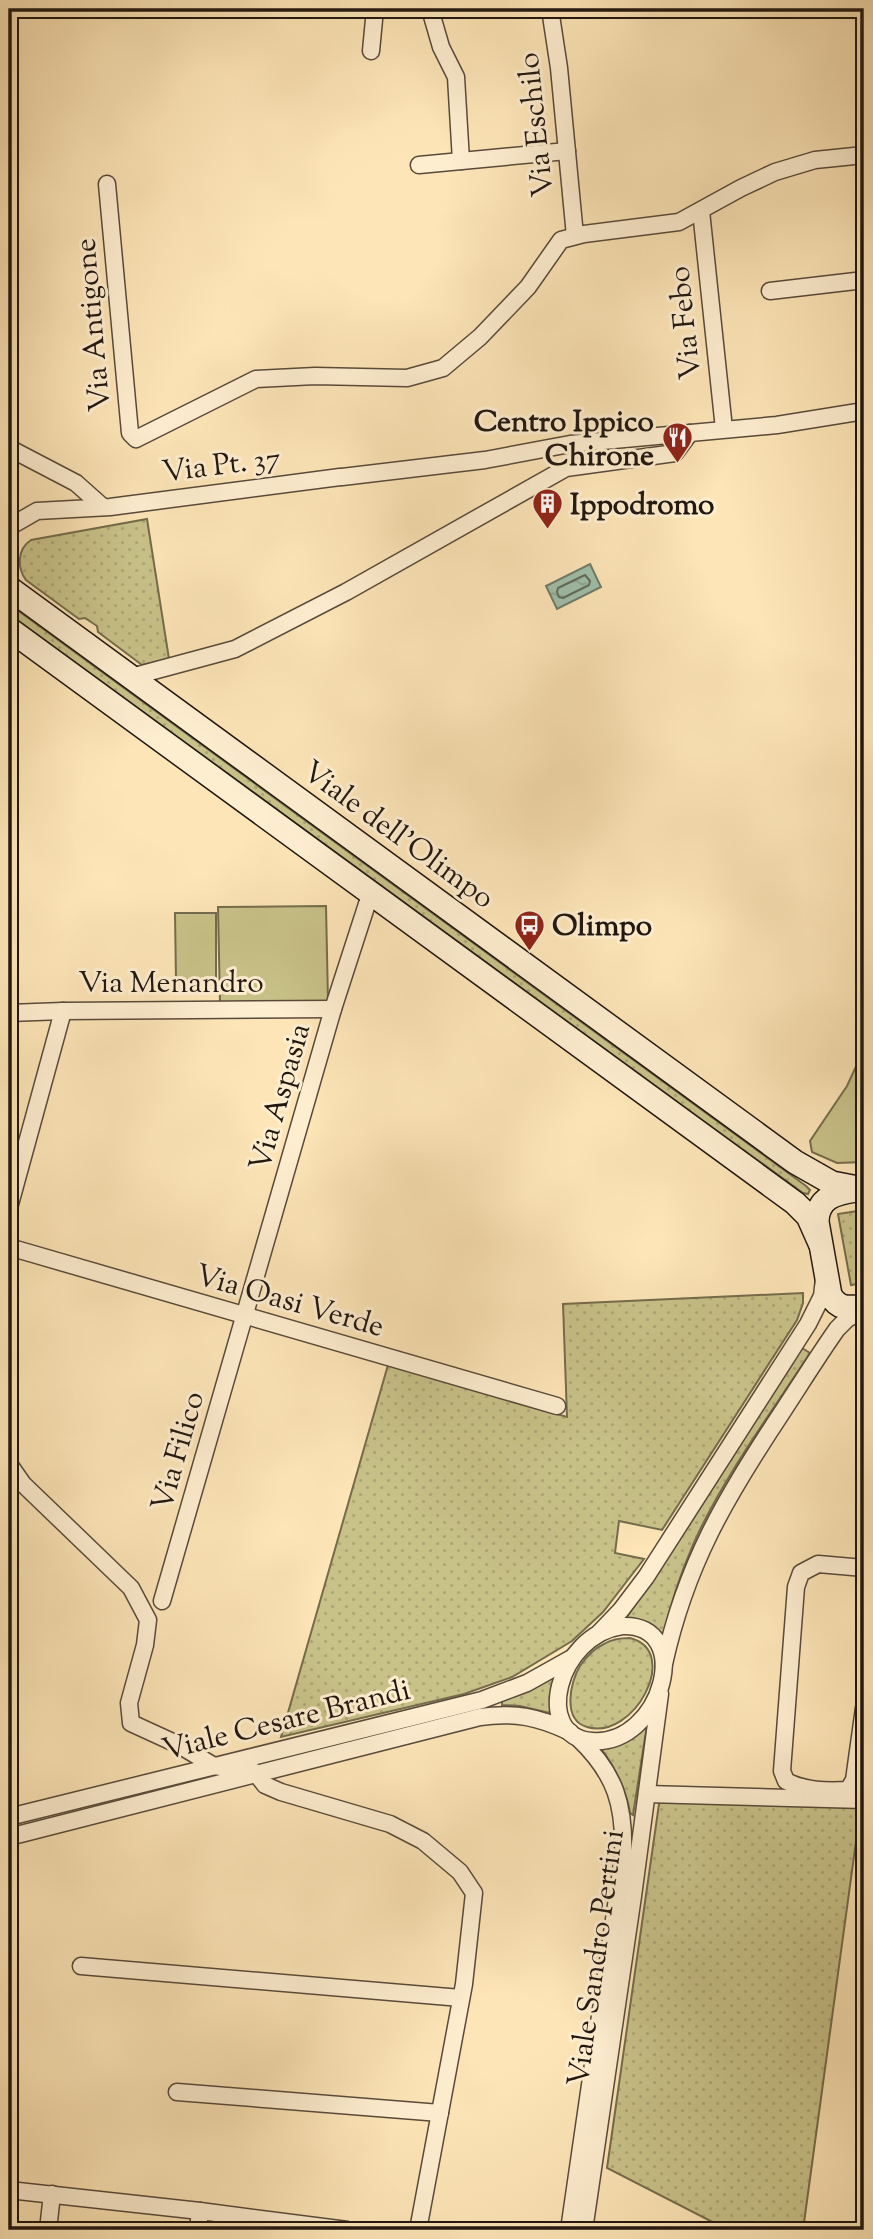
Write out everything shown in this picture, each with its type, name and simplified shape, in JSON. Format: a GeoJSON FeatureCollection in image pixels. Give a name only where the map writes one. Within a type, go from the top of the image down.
{"type":"FeatureCollection","features":[{"type":"Feature","properties":{"kind":"street"},"geometry":{"type":"LineString","coordinates":[[371,51],[375,9]]}},
{"type":"Feature","properties":{"kind":"street"},"geometry":{"type":"LineString","coordinates":[[430,9],[441,47],[456,77],[461,161]]}},
{"type":"Feature","properties":{"kind":"street","name":"Via Eschilo"},"geometry":{"type":"LineString","coordinates":[[550,9],[559,68],[575,236]]}},
{"type":"Feature","properties":{"kind":"street"},"geometry":{"type":"LineString","coordinates":[[418,165],[567,151]]}},
{"type":"Feature","properties":{"kind":"street"},"geometry":{"type":"LineString","coordinates":[[575,236],[679,222],[775,172],[815,160],[864,155]]}},
{"type":"Feature","properties":{"kind":"street","name":"Via Antigone"},"geometry":{"type":"LineString","coordinates":[[107,184],[130,433],[136,439],[256,379],[315,376],[407,378],[443,368],[528,286],[561,240],[575,236]]}},
{"type":"Feature","properties":{"kind":"street","name":"Via Febo"},"geometry":{"type":"LineString","coordinates":[[701,211],[724,429]]}},
{"type":"Feature","properties":{"kind":"street"},"geometry":{"type":"LineString","coordinates":[[770,291],[864,280]]}},
{"type":"Feature","properties":{"kind":"street","name":"Via Pt. 37"},"geometry":{"type":"LineString","coordinates":[[9,527],[37,511],[107,507],[485,460],[570,444],[777,425],[864,411]]}},
{"type":"Feature","properties":{"kind":"street"},"geometry":{"type":"LineString","coordinates":[[131,677],[236,649],[346,592],[566,468],[674,453],[690,433]]}},
{"type":"Feature","properties":{"kind":"street"},"geometry":{"type":"LineString","coordinates":[[9,448],[76,483],[107,507]]}},
{"type":"Feature","properties":{"kind":"street","name":"Viale dell'Olimpo"},"geometry":{"type":"LineString","coordinates":[[9,588],[795,1162],[832,1183],[863,1189]]}},
{"type":"Feature","properties":{"kind":"street"},"geometry":{"type":"LineString","coordinates":[[9,629],[795,1203],[808,1216],[820,1243]]}},
{"type":"Feature","properties":{"kind":"street","name":"Via Aspasia"},"geometry":{"type":"LineString","coordinates":[[245,1316],[333,1009],[367,904],[373,895]]}},
{"type":"Feature","properties":{"kind":"street","name":"Via Menandro"},"geometry":{"type":"LineString","coordinates":[[9,1013],[63,1010],[333,1009]]}},
{"type":"Feature","properties":{"kind":"street"},"geometry":{"type":"LineString","coordinates":[[9,1208],[63,1010]]}},
{"type":"Feature","properties":{"kind":"street"},"geometry":{"type":"LineString","coordinates":[[863,1189],[831,1195],[821,1204],[817,1214],[830,1295],[834,1302],[848,1308],[864,1307]]}},
{"type":"Feature","properties":{"kind":"street","name":"Via Oasi Verde"},"geometry":{"type":"LineString","coordinates":[[9,1247],[557,1406]]}},
{"type":"Feature","properties":{"kind":"street"},"geometry":{"type":"LineString","coordinates":[[824,1266],[822,1296],[808,1324],[646,1577],[621,1610],[570,1659],[560,1682],[558,1703],[563,1723],[574,1735],[594,1741],[607,1740],[631,1730],[644,1719],[660,1694],[664,1664],[676,1617],[695,1562],[724,1503],[837,1329],[864,1307]]}},
{"type":"Feature","properties":{"kind":"street","name":"Via Filico"},"geometry":{"type":"LineString","coordinates":[[162,1601],[245,1316]]}},
{"type":"Feature","properties":{"kind":"street"},"geometry":{"type":"LineString","coordinates":[[9,1464],[23,1484],[131,1588],[148,1620],[145,1645],[129,1703],[131,1723],[179,1745],[214,1766],[256,1772],[265,1785],[281,1792],[390,1824],[423,1840],[460,1872],[474,1893],[461,1998],[418,2230]]}},
{"type":"Feature","properties":{"kind":"street"},"geometry":{"type":"LineString","coordinates":[[864,1568],[818,1564],[802,1573],[796,1587],[782,1771],[786,1780],[798,1787],[848,1790],[855,1780],[864,1708]]}},
{"type":"Feature","properties":{"kind":"street"},"geometry":{"type":"LineString","coordinates":[[598,1633],[622,1626],[641,1628],[650,1633],[658,1643],[664,1664]]}},
{"type":"Feature","properties":{"kind":"street","name":"Viale Cesare Brandi"},"geometry":{"type":"LineString","coordinates":[[9,1817],[482,1700],[527,1683],[570,1659]]}},
{"type":"Feature","properties":{"kind":"street","name":"Viale Sandro Pertini"},"geometry":{"type":"LineString","coordinates":[[584,2230],[660,1694]]}},
{"type":"Feature","properties":{"kind":"street","name":"Viale Cesare Brandi"},"geometry":{"type":"LineString","coordinates":[[9,1837],[256,1772],[500,1714],[548,1721],[574,1735]]}},
{"type":"Feature","properties":{"kind":"street","name":"Viale Sandro Pertini"},"geometry":{"type":"LineString","coordinates":[[569,2230],[624,1835],[613,1783],[594,1753],[574,1735]]}},
{"type":"Feature","properties":{"kind":"street"},"geometry":{"type":"LineString","coordinates":[[647,1794],[864,1800]]}},
{"type":"Feature","properties":{"kind":"street"},"geometry":{"type":"LineString","coordinates":[[81,1966],[461,1998]]}},
{"type":"Feature","properties":{"kind":"street"},"geometry":{"type":"LineString","coordinates":[[177,2092],[440,2113]]}},
{"type":"Feature","properties":{"kind":"street"},"geometry":{"type":"LineString","coordinates":[[9,2190],[347,2230]]}},
{"type":"Feature","properties":{"kind":"street"},"geometry":{"type":"LineString","coordinates":[[48,2230],[52,2194]]}},
{"type":"Feature","properties":{"kind":"street"},"geometry":{"type":"LineString","coordinates":[[198,2230],[200,2211]]}},
{"type":"Feature","properties":{"kind":"shaded area"},"geometry":{"type":"Polygon","coordinates":[[[147,519],[169,659],[142,665],[98,632],[97,626],[85,618],[79,619],[26,580],[20,559],[23,548],[31,540],[147,519]]]}},
{"type":"Feature","properties":{"kind":"shaded area"},"geometry":{"type":"Polygon","coordinates":[[[9,604],[806,1186],[810,1190],[808,1194],[716,1130],[9,614],[9,604]]]}},
{"type":"Feature","properties":{"kind":"shaded area"},"geometry":{"type":"Polygon","coordinates":[[[326,906],[328,1001],[220,1003],[218,907],[326,906]]]}},
{"type":"Feature","properties":{"kind":"shaded area"},"geometry":{"type":"Polygon","coordinates":[[[175,913],[216,913],[216,981],[176,981],[175,913]]]}},
{"type":"Feature","properties":{"kind":"shaded area"},"geometry":{"type":"Polygon","coordinates":[[[864,1049],[864,1162],[837,1163],[812,1152],[810,1141],[847,1086],[864,1049]]]}},
{"type":"Feature","properties":{"kind":"shaded area"},"geometry":{"type":"Polygon","coordinates":[[[864,1210],[864,1283],[851,1285],[838,1214],[864,1210]]]}},
{"type":"Feature","properties":{"kind":"shaded area"},"geometry":{"type":"Polygon","coordinates":[[[803,1293],[803,1303],[797,1320],[662,1530],[619,1521],[615,1553],[644,1559],[603,1612],[572,1641],[512,1677],[464,1694],[281,1737],[388,1365],[567,1417],[563,1304],[803,1293]]]}},
{"type":"Feature","properties":{"kind":"shaded area"},"geometry":{"type":"Polygon","coordinates":[[[802,1348],[810,1353],[747,1448],[704,1521],[680,1579],[663,1637],[624,1621],[665,1562],[802,1348]]]}},
{"type":"Feature","properties":{"kind":"shaded area"},"geometry":{"type":"Polygon","coordinates":[[[630,1638],[645,1646],[652,1659],[652,1676],[646,1693],[621,1721],[604,1728],[587,1727],[579,1723],[574,1717],[570,1700],[573,1681],[580,1666],[601,1646],[613,1640],[630,1638]]]}},
{"type":"Feature","properties":{"kind":"shaded area"},"geometry":{"type":"Polygon","coordinates":[[[555,1675],[554,1714],[502,1705],[502,1701],[555,1675]]]}},
{"type":"Feature","properties":{"kind":"shaded area"},"geometry":{"type":"Polygon","coordinates":[[[645,1723],[647,1725],[633,1815],[619,1778],[600,1747],[645,1723]]]}},
{"type":"Feature","properties":{"kind":"shaded area"},"geometry":{"type":"Polygon","coordinates":[[[660,1797],[861,1805],[803,2230],[728,2230],[607,2168],[660,1797]]]}},
{"type":"Feature","properties":{"kind":"water"},"geometry":{"type":"Polygon","coordinates":[[[590,564],[601,587],[557,609],[546,586],[590,564]]]}},
{"type":"Feature","properties":{"kind":"place","name":"Centro Ippico Chirone"},"geometry":{"type":"Point","coordinates":[677,465]}},
{"type":"Feature","properties":{"kind":"place","name":"Ippodromo"},"geometry":{"type":"Point","coordinates":[547,531]}},
{"type":"Feature","properties":{"kind":"place","name":"Olimpo"},"geometry":{"type":"Point","coordinates":[529,952]}}]}
